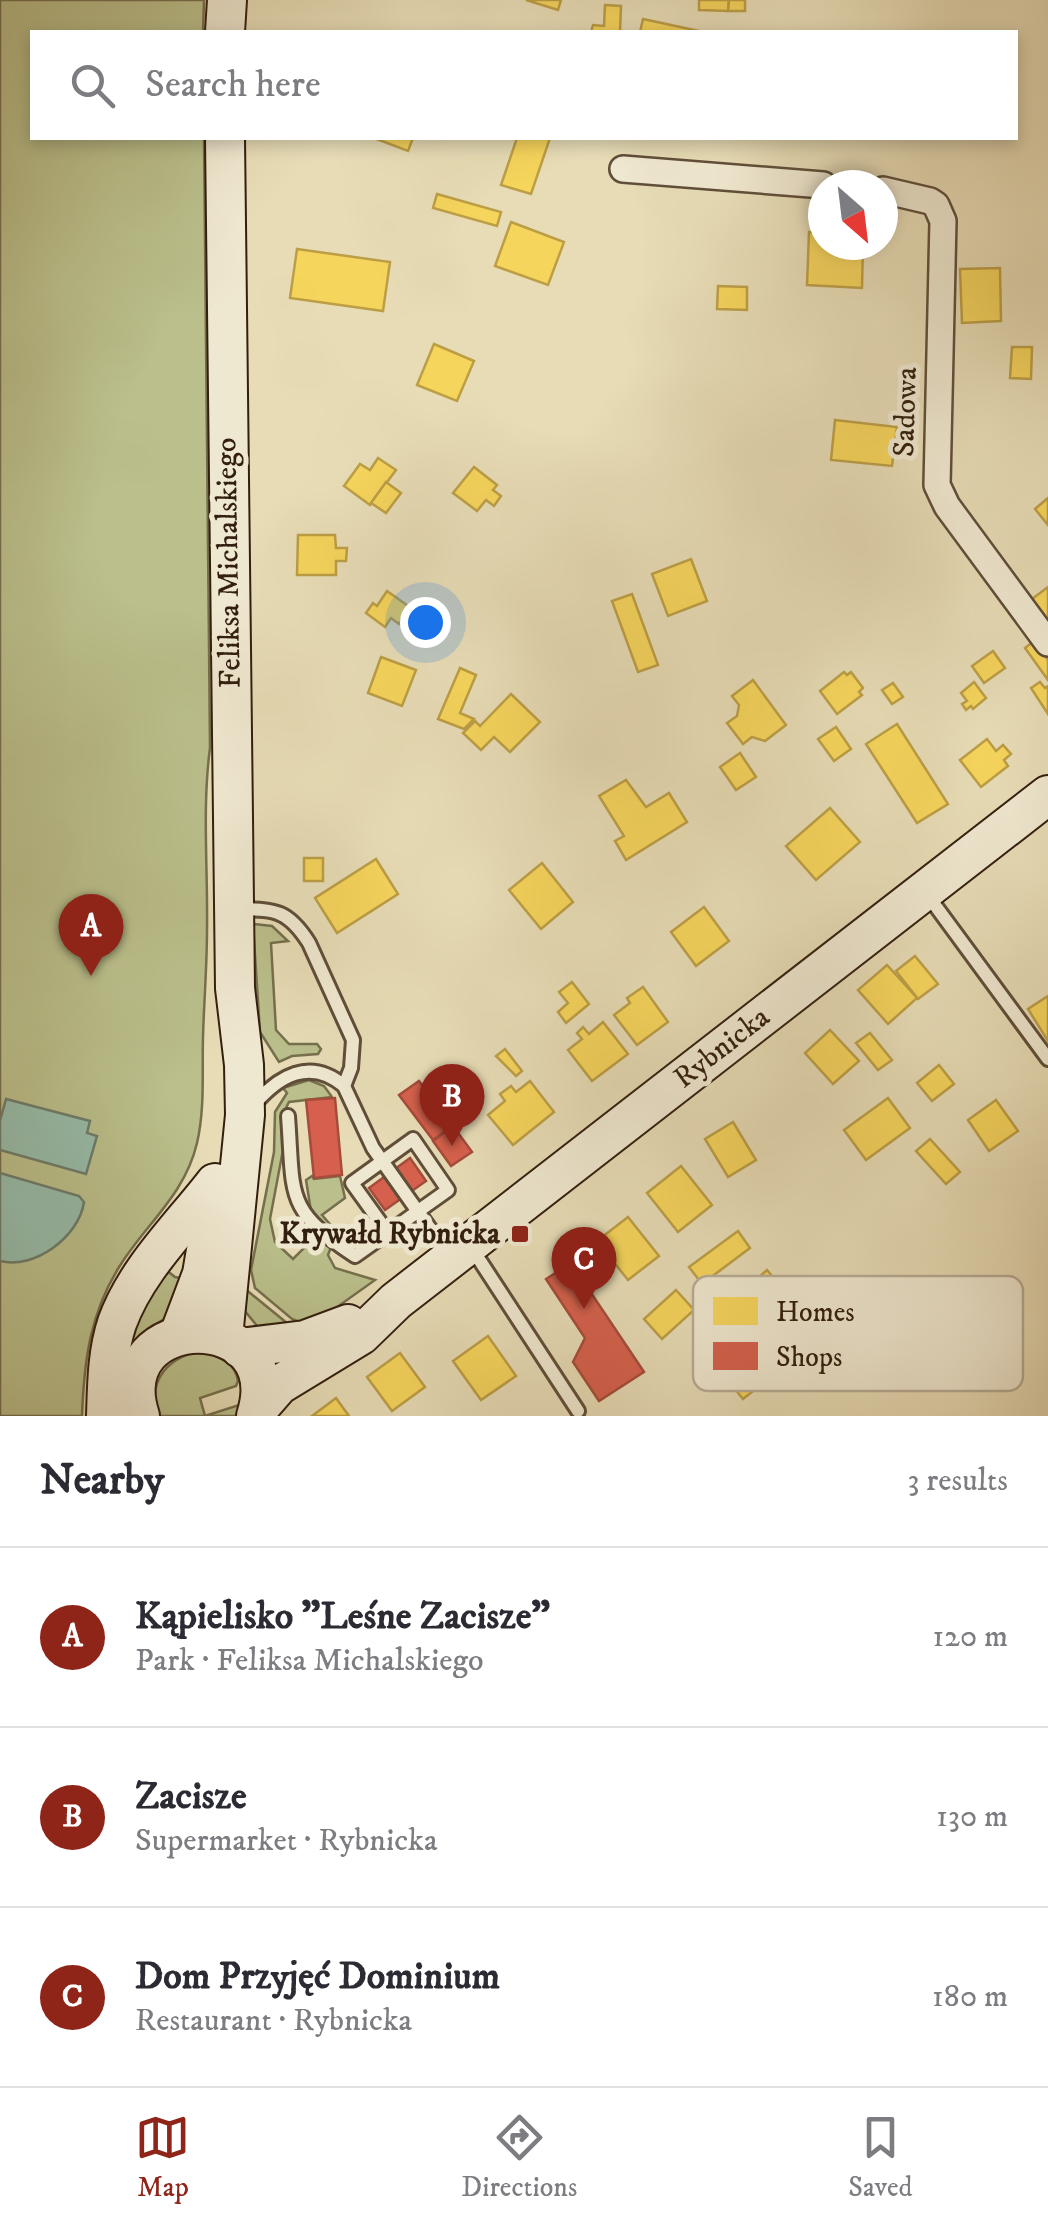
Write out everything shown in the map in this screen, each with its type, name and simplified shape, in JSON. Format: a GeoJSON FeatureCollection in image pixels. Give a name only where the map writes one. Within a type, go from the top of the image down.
{"type":"FeatureCollection","features":[{"type":"Feature","properties":{"kind":"street"},"geometry":{"type":"LineString","coordinates":[[226,30],[227,0]]}},
{"type":"Feature","properties":{"kind":"street","name":"Feliksa Michalskiego"},"geometry":{"type":"LineString","coordinates":[[225,140],[235,988],[245,1115],[232,1342]]}},
{"type":"Feature","properties":{"kind":"street"},"geometry":{"type":"LineString","coordinates":[[624,170],[808,185]]}},
{"type":"Feature","properties":{"kind":"street","name":"Sadowa"},"geometry":{"type":"LineString","coordinates":[[898,194],[930,201],[943,221],[937,486],[947,506],[1048,643]]}},
{"type":"Feature","properties":{"kind":"street","name":"Rybnicka"},"geometry":{"type":"LineString","coordinates":[[257,1412],[289,1378],[361,1336],[396,1301],[1048,794]]}},
{"type":"Feature","properties":{"kind":"street","name":"Feliksa Michalskiego"},"geometry":{"type":"LineString","coordinates":[[179,1334],[202,1274],[216,1180],[235,988]]}},
{"type":"Feature","properties":{"kind":"street"},"geometry":{"type":"LineString","coordinates":[[106,1416],[110,1352],[125,1304],[144,1272],[216,1180]]}},
{"type":"Feature","properties":{"kind":"street","name":"Rybnicka"},"geometry":{"type":"LineString","coordinates":[[179,1334],[202,1332],[232,1342],[280,1344],[322,1335],[396,1301]]}},
{"type":"Feature","properties":{"kind":"street"},"geometry":{"type":"LineString","coordinates":[[140,1416],[136,1393],[139,1374],[162,1343],[179,1334]]}},
{"type":"Feature","properties":{"kind":"street"},"geometry":{"type":"LineString","coordinates":[[232,1342],[254,1365],[260,1386],[257,1412]]}},
{"type":"Feature","properties":{"kind":"lane"},"geometry":{"type":"LineString","coordinates":[[924,891],[1048,1059]]}},
{"type":"Feature","properties":{"kind":"lane"},"geometry":{"type":"LineString","coordinates":[[234,909],[277,911],[300,928],[353,1040],[351,1068],[344,1086]]}},
{"type":"Feature","properties":{"kind":"lane"},"geometry":{"type":"LineString","coordinates":[[245,1115],[277,1080],[296,1072],[326,1074],[344,1086],[382,1161],[418,1212],[460,1251],[578,1412]]}},
{"type":"Feature","properties":{"kind":"lane"},"geometry":{"type":"LineString","coordinates":[[288,1116],[294,1190],[305,1217],[355,1256],[388,1233],[418,1212],[448,1190],[412,1140],[352,1182],[388,1233]]}},
{"type":"Feature","properties":{"kind":"shaded area"},"geometry":{"type":"Polygon","coordinates":[[[0,0],[204,0],[203,30],[30,30],[30,140],[204,140],[210,748],[206,793],[207,943],[203,1090],[197,1143],[184,1178],[121,1264],[102,1300],[87,1356],[82,1416],[0,1416],[0,0]]]}},
{"type":"Feature","properties":{"kind":"shaded area"},"geometry":{"type":"Polygon","coordinates":[[[253,924],[272,926],[288,941],[271,943],[276,1030],[289,1044],[317,1044],[321,1049],[318,1054],[292,1056],[279,1062],[260,1032],[253,924]]]}},
{"type":"Feature","properties":{"kind":"shaded area"},"geometry":{"type":"Polygon","coordinates":[[[309,1080],[324,1086],[332,1097],[289,1102],[281,1118],[283,1150],[270,1219],[275,1242],[293,1259],[313,1239],[322,1239],[331,1247],[328,1255],[335,1268],[375,1280],[333,1310],[302,1323],[255,1288],[251,1270],[274,1152],[275,1112],[287,1093],[283,1088],[309,1080]]]}},
{"type":"Feature","properties":{"kind":"shaded area"},"geometry":{"type":"Polygon","coordinates":[[[6,1099],[90,1121],[87,1133],[97,1136],[86,1174],[0,1150],[0,1121],[6,1099]]]}},
{"type":"Feature","properties":{"kind":"shaded area"},"geometry":{"type":"Polygon","coordinates":[[[0,1173],[79,1196],[84,1202],[74,1227],[40,1256],[0,1261],[0,1173]]]}},
{"type":"Feature","properties":{"kind":"shaded area"},"geometry":{"type":"Polygon","coordinates":[[[312,1176],[340,1176],[345,1198],[322,1215],[342,1238],[311,1211],[306,1180],[312,1176]]]}},
{"type":"Feature","properties":{"kind":"shaded area"},"geometry":{"type":"Polygon","coordinates":[[[161,1266],[175,1277],[192,1280],[171,1315],[148,1329],[118,1363],[161,1266]]]}},
{"type":"Feature","properties":{"kind":"shaded area"},"geometry":{"type":"Polygon","coordinates":[[[244,1288],[293,1328],[258,1327],[244,1310],[244,1288]]]}},
{"type":"Feature","properties":{"kind":"shaded area"},"geometry":{"type":"Polygon","coordinates":[[[206,1351],[231,1365],[238,1381],[236,1386],[200,1398],[205,1416],[159,1416],[156,1391],[158,1380],[172,1363],[206,1351]]]}},
{"type":"Feature","properties":{"kind":"shaded area"},"geometry":{"type":"Polygon","coordinates":[[[239,1405],[237,1416],[205,1416],[239,1405]]]}},
{"type":"Feature","properties":{"kind":"building: Homes"},"geometry":{"type":"Polygon","coordinates":[[[526,0],[561,0],[558,10],[526,0]]]}},
{"type":"Feature","properties":{"kind":"building: Homes"},"geometry":{"type":"Polygon","coordinates":[[[699,0],[729,0],[728,11],[699,10],[699,0]]]}},
{"type":"Feature","properties":{"kind":"building: Homes"},"geometry":{"type":"Polygon","coordinates":[[[729,0],[745,0],[745,11],[728,11],[729,0]]]}},
{"type":"Feature","properties":{"kind":"building: Homes"},"geometry":{"type":"Polygon","coordinates":[[[605,5],[621,6],[620,30],[592,30],[593,25],[604,26],[605,5]]]}},
{"type":"Feature","properties":{"kind":"building: Homes"},"geometry":{"type":"Polygon","coordinates":[[[643,19],[694,30],[640,30],[643,19]]]}},
{"type":"Feature","properties":{"kind":"building: Homes"},"geometry":{"type":"Polygon","coordinates":[[[379,140],[412,140],[408,151],[379,140]]]}},
{"type":"Feature","properties":{"kind":"building: Homes"},"geometry":{"type":"Polygon","coordinates":[[[516,140],[549,140],[531,194],[501,185],[516,140]]]}},
{"type":"Feature","properties":{"kind":"building: Homes"},"geometry":{"type":"Polygon","coordinates":[[[437,194],[501,212],[497,226],[433,208],[437,194]]]}},
{"type":"Feature","properties":{"kind":"building: Homes"},"geometry":{"type":"Polygon","coordinates":[[[511,222],[564,242],[548,285],[495,266],[511,222]]]}},
{"type":"Feature","properties":{"kind":"building: Homes"},"geometry":{"type":"Polygon","coordinates":[[[297,249],[390,262],[383,311],[290,298],[297,249]]]}},
{"type":"Feature","properties":{"kind":"building: Homes"},"geometry":{"type":"Polygon","coordinates":[[[808,258],[863,260],[862,288],[807,285],[808,258]]]}},
{"type":"Feature","properties":{"kind":"building: Homes"},"geometry":{"type":"Polygon","coordinates":[[[1000,268],[1001,321],[962,323],[960,269],[1000,268]]]}},
{"type":"Feature","properties":{"kind":"building: Homes"},"geometry":{"type":"Polygon","coordinates":[[[718,286],[747,287],[747,310],[717,309],[718,286]]]}},
{"type":"Feature","properties":{"kind":"building: Homes"},"geometry":{"type":"Polygon","coordinates":[[[434,344],[474,361],[457,401],[417,385],[434,344]]]}},
{"type":"Feature","properties":{"kind":"building: Homes"},"geometry":{"type":"Polygon","coordinates":[[[1012,347],[1032,347],[1031,379],[1010,378],[1012,347]]]}},
{"type":"Feature","properties":{"kind":"building: Homes"},"geometry":{"type":"Polygon","coordinates":[[[835,420],[897,427],[892,466],[831,460],[835,420]]]}},
{"type":"Feature","properties":{"kind":"building: Homes"},"geometry":{"type":"Polygon","coordinates":[[[378,458],[396,470],[370,505],[344,486],[360,464],[370,470],[378,458]]]}},
{"type":"Feature","properties":{"kind":"building: Homes"},"geometry":{"type":"Polygon","coordinates":[[[474,467],[497,485],[493,490],[501,496],[494,506],[486,500],[477,511],[453,493],[474,467]]]}},
{"type":"Feature","properties":{"kind":"building: Homes"},"geometry":{"type":"Polygon","coordinates":[[[386,482],[401,493],[386,513],[371,503],[386,482]]]}},
{"type":"Feature","properties":{"kind":"building: Homes"},"geometry":{"type":"Polygon","coordinates":[[[1048,498],[1048,525],[1035,509],[1048,498]]]}},
{"type":"Feature","properties":{"kind":"building: Homes"},"geometry":{"type":"Polygon","coordinates":[[[298,535],[335,535],[336,548],[347,548],[346,561],[336,561],[336,575],[297,575],[298,535]]]}},
{"type":"Feature","properties":{"kind":"building: Homes"},"geometry":{"type":"Polygon","coordinates":[[[691,559],[707,601],[668,616],[652,574],[691,559]]]}},
{"type":"Feature","properties":{"kind":"building: Homes"},"geometry":{"type":"Polygon","coordinates":[[[1048,587],[1048,620],[1032,599],[1048,587]]]}},
{"type":"Feature","properties":{"kind":"building: Homes"},"geometry":{"type":"Polygon","coordinates":[[[387,591],[411,608],[399,624],[391,618],[385,627],[366,613],[373,603],[377,606],[387,591]]]}},
{"type":"Feature","properties":{"kind":"building: Homes"},"geometry":{"type":"Polygon","coordinates":[[[632,594],[658,665],[638,672],[612,601],[632,594]]]}},
{"type":"Feature","properties":{"kind":"building: Homes"},"geometry":{"type":"Polygon","coordinates":[[[1034,641],[1048,660],[1048,680],[1025,648],[1034,641]]]}},
{"type":"Feature","properties":{"kind":"building: Homes"},"geometry":{"type":"Polygon","coordinates":[[[993,651],[1005,668],[984,683],[972,666],[993,651]]]}},
{"type":"Feature","properties":{"kind":"building: Homes"},"geometry":{"type":"Polygon","coordinates":[[[381,657],[416,670],[402,706],[368,693],[381,657]]]}},
{"type":"Feature","properties":{"kind":"building: Homes"},"geometry":{"type":"Polygon","coordinates":[[[460,668],[476,675],[460,713],[474,719],[464,729],[438,719],[460,668]]]}},
{"type":"Feature","properties":{"kind":"building: Homes"},"geometry":{"type":"Polygon","coordinates":[[[844,672],[851,672],[863,688],[859,692],[862,695],[837,714],[820,691],[844,672]]]}},
{"type":"Feature","properties":{"kind":"building: Homes"},"geometry":{"type":"Polygon","coordinates":[[[753,680],[786,725],[765,741],[752,737],[743,744],[727,723],[737,716],[739,705],[732,696],[753,680]]]}},
{"type":"Feature","properties":{"kind":"building: Homes"},"geometry":{"type":"Polygon","coordinates":[[[974,682],[986,698],[966,710],[962,704],[967,701],[961,693],[974,682]]]}},
{"type":"Feature","properties":{"kind":"building: Homes"},"geometry":{"type":"Polygon","coordinates":[[[1040,682],[1045,688],[1048,686],[1048,714],[1031,688],[1040,682]]]}},
{"type":"Feature","properties":{"kind":"building: Homes"},"geometry":{"type":"Polygon","coordinates":[[[893,683],[903,697],[892,704],[882,690],[893,683]]]}},
{"type":"Feature","properties":{"kind":"building: Homes"},"geometry":{"type":"Polygon","coordinates":[[[511,694],[540,722],[510,752],[494,737],[481,750],[463,733],[475,721],[480,726],[511,694]]]}},
{"type":"Feature","properties":{"kind":"building: Homes"},"geometry":{"type":"Polygon","coordinates":[[[897,724],[948,804],[917,823],[866,744],[897,724]]]}},
{"type":"Feature","properties":{"kind":"building: Homes"},"geometry":{"type":"Polygon","coordinates":[[[836,727],[851,749],[834,761],[818,739],[836,727]]]}},
{"type":"Feature","properties":{"kind":"building: Homes"},"geometry":{"type":"Polygon","coordinates":[[[987,739],[996,751],[1003,745],[1011,754],[1004,760],[1008,766],[981,787],[960,760],[987,739]]]}},
{"type":"Feature","properties":{"kind":"building: Homes"},"geometry":{"type":"Polygon","coordinates":[[[740,753],[756,777],[736,790],[720,767],[740,753]]]}},
{"type":"Feature","properties":{"kind":"building: Homes"},"geometry":{"type":"Polygon","coordinates":[[[626,780],[646,807],[669,793],[687,822],[626,860],[615,841],[624,836],[599,796],[626,780]]]}},
{"type":"Feature","properties":{"kind":"building: Homes"},"geometry":{"type":"Polygon","coordinates":[[[830,808],[860,842],[816,880],[786,846],[830,808]]]}},
{"type":"Feature","properties":{"kind":"building: Homes"},"geometry":{"type":"Polygon","coordinates":[[[304,858],[323,858],[323,881],[304,881],[304,858]]]}},
{"type":"Feature","properties":{"kind":"building: Homes"},"geometry":{"type":"Polygon","coordinates":[[[376,859],[398,894],[337,933],[315,898],[376,859]]]}},
{"type":"Feature","properties":{"kind":"building: Homes"},"geometry":{"type":"Polygon","coordinates":[[[542,863],[573,902],[541,929],[509,890],[542,863]]]}},
{"type":"Feature","properties":{"kind":"building: Homes"},"geometry":{"type":"Polygon","coordinates":[[[704,907],[729,941],[696,966],[671,932],[704,907]]]}},
{"type":"Feature","properties":{"kind":"building: Homes"},"geometry":{"type":"Polygon","coordinates":[[[915,956],[938,984],[918,999],[896,971],[915,956]]]}},
{"type":"Feature","properties":{"kind":"building: Homes"},"geometry":{"type":"Polygon","coordinates":[[[887,965],[917,998],[888,1024],[858,990],[887,965]]]}},
{"type":"Feature","properties":{"kind":"building: Homes"},"geometry":{"type":"Polygon","coordinates":[[[572,982],[589,1004],[566,1023],[558,1012],[568,1003],[559,992],[572,982]]]}},
{"type":"Feature","properties":{"kind":"building: Homes"},"geometry":{"type":"Polygon","coordinates":[[[643,987],[668,1022],[637,1045],[614,1015],[630,1003],[627,998],[643,987]]]}},
{"type":"Feature","properties":{"kind":"building: Homes"},"geometry":{"type":"Polygon","coordinates":[[[1048,996],[1048,1041],[1028,1009],[1048,996]]]}},
{"type":"Feature","properties":{"kind":"building: Homes"},"geometry":{"type":"Polygon","coordinates":[[[603,1022],[628,1054],[592,1081],[568,1050],[582,1039],[577,1033],[583,1027],[589,1034],[603,1022]]]}},
{"type":"Feature","properties":{"kind":"building: Homes"},"geometry":{"type":"Polygon","coordinates":[[[830,1030],[859,1061],[833,1084],[805,1053],[830,1030]]]}},
{"type":"Feature","properties":{"kind":"building: Homes"},"geometry":{"type":"Polygon","coordinates":[[[870,1033],[892,1060],[878,1070],[856,1043],[870,1033]]]}},
{"type":"Feature","properties":{"kind":"building: Homes"},"geometry":{"type":"Polygon","coordinates":[[[505,1049],[522,1071],[516,1076],[496,1056],[505,1049]]]}},
{"type":"Feature","properties":{"kind":"building: Homes"},"geometry":{"type":"Polygon","coordinates":[[[939,1065],[954,1084],[932,1101],[917,1083],[939,1065]]]}},
{"type":"Feature","properties":{"kind":"building: Homes"},"geometry":{"type":"Polygon","coordinates":[[[446,1067],[462,1089],[451,1097],[435,1075],[446,1067]]]}},
{"type":"Feature","properties":{"kind":"building: Homes"},"geometry":{"type":"Polygon","coordinates":[[[530,1081],[554,1112],[513,1145],[488,1115],[505,1101],[500,1094],[511,1086],[516,1092],[530,1081]]]}},
{"type":"Feature","properties":{"kind":"building: Homes"},"geometry":{"type":"Polygon","coordinates":[[[888,1098],[910,1128],[866,1160],[844,1130],[888,1098]]]}},
{"type":"Feature","properties":{"kind":"building: Homes"},"geometry":{"type":"Polygon","coordinates":[[[996,1100],[1018,1131],[989,1151],[968,1120],[996,1100]]]}},
{"type":"Feature","properties":{"kind":"building: Homes"},"geometry":{"type":"Polygon","coordinates":[[[733,1122],[756,1160],[728,1177],[705,1139],[733,1122]]]}},
{"type":"Feature","properties":{"kind":"building: Homes"},"geometry":{"type":"Polygon","coordinates":[[[930,1139],[960,1172],[946,1184],[916,1151],[930,1139]]]}},
{"type":"Feature","properties":{"kind":"building: Homes"},"geometry":{"type":"Polygon","coordinates":[[[681,1166],[712,1205],[678,1232],[647,1193],[681,1166]]]}},
{"type":"Feature","properties":{"kind":"building: Homes"},"geometry":{"type":"Polygon","coordinates":[[[628,1217],[659,1256],[628,1280],[597,1241],[628,1217]]]}},
{"type":"Feature","properties":{"kind":"building: Homes"},"geometry":{"type":"Polygon","coordinates":[[[738,1231],[750,1248],[713,1276],[696,1276],[689,1267],[738,1231]]]}},
{"type":"Feature","properties":{"kind":"building: Homes"},"geometry":{"type":"Polygon","coordinates":[[[676,1290],[693,1309],[662,1339],[644,1319],[676,1290]]]}},
{"type":"Feature","properties":{"kind":"building: Homes"},"geometry":{"type":"Polygon","coordinates":[[[488,1336],[516,1376],[481,1400],[453,1361],[488,1336]]]}},
{"type":"Feature","properties":{"kind":"building: Homes"},"geometry":{"type":"Polygon","coordinates":[[[400,1353],[425,1387],[392,1411],[367,1377],[400,1353]]]}},
{"type":"Feature","properties":{"kind":"building: Homes"},"geometry":{"type":"Polygon","coordinates":[[[737,1391],[753,1391],[743,1399],[737,1391]]]}},
{"type":"Feature","properties":{"kind":"building: Homes"},"geometry":{"type":"Polygon","coordinates":[[[336,1398],[349,1416],[312,1416],[336,1398]]]}},
{"type":"Feature","properties":{"kind":"building: Shops"},"geometry":{"type":"Polygon","coordinates":[[[419,1081],[452,1126],[433,1140],[399,1095],[419,1081]]]}},
{"type":"Feature","properties":{"kind":"building: Shops"},"geometry":{"type":"Polygon","coordinates":[[[335,1098],[342,1175],[314,1178],[306,1100],[335,1098]]]}},
{"type":"Feature","properties":{"kind":"building: Shops"},"geometry":{"type":"Polygon","coordinates":[[[453,1126],[472,1152],[451,1166],[433,1141],[453,1126]]]}},
{"type":"Feature","properties":{"kind":"building: Shops"},"geometry":{"type":"Polygon","coordinates":[[[410,1158],[426,1181],[385,1210],[369,1188],[410,1158]]]}},
{"type":"Feature","properties":{"kind":"building: Shops"},"geometry":{"type":"Polygon","coordinates":[[[571,1263],[644,1372],[599,1401],[573,1362],[585,1338],[546,1279],[571,1263]]]}},
{"type":"Feature","properties":{"kind":"place","name":"Kąpielisko \"Leśne Zacisze\""},"geometry":{"type":"Point","coordinates":[91,976]}},
{"type":"Feature","properties":{"kind":"place","name":"Zacisze"},"geometry":{"type":"Point","coordinates":[452,1146]}},
{"type":"Feature","properties":{"kind":"place","name":"Krywałd Rybnicka"},"geometry":{"type":"Point","coordinates":[520,1234]}},
{"type":"Feature","properties":{"kind":"place","name":"Dom Przyjęć Dominium"},"geometry":{"type":"Point","coordinates":[584,1309]}}]}
